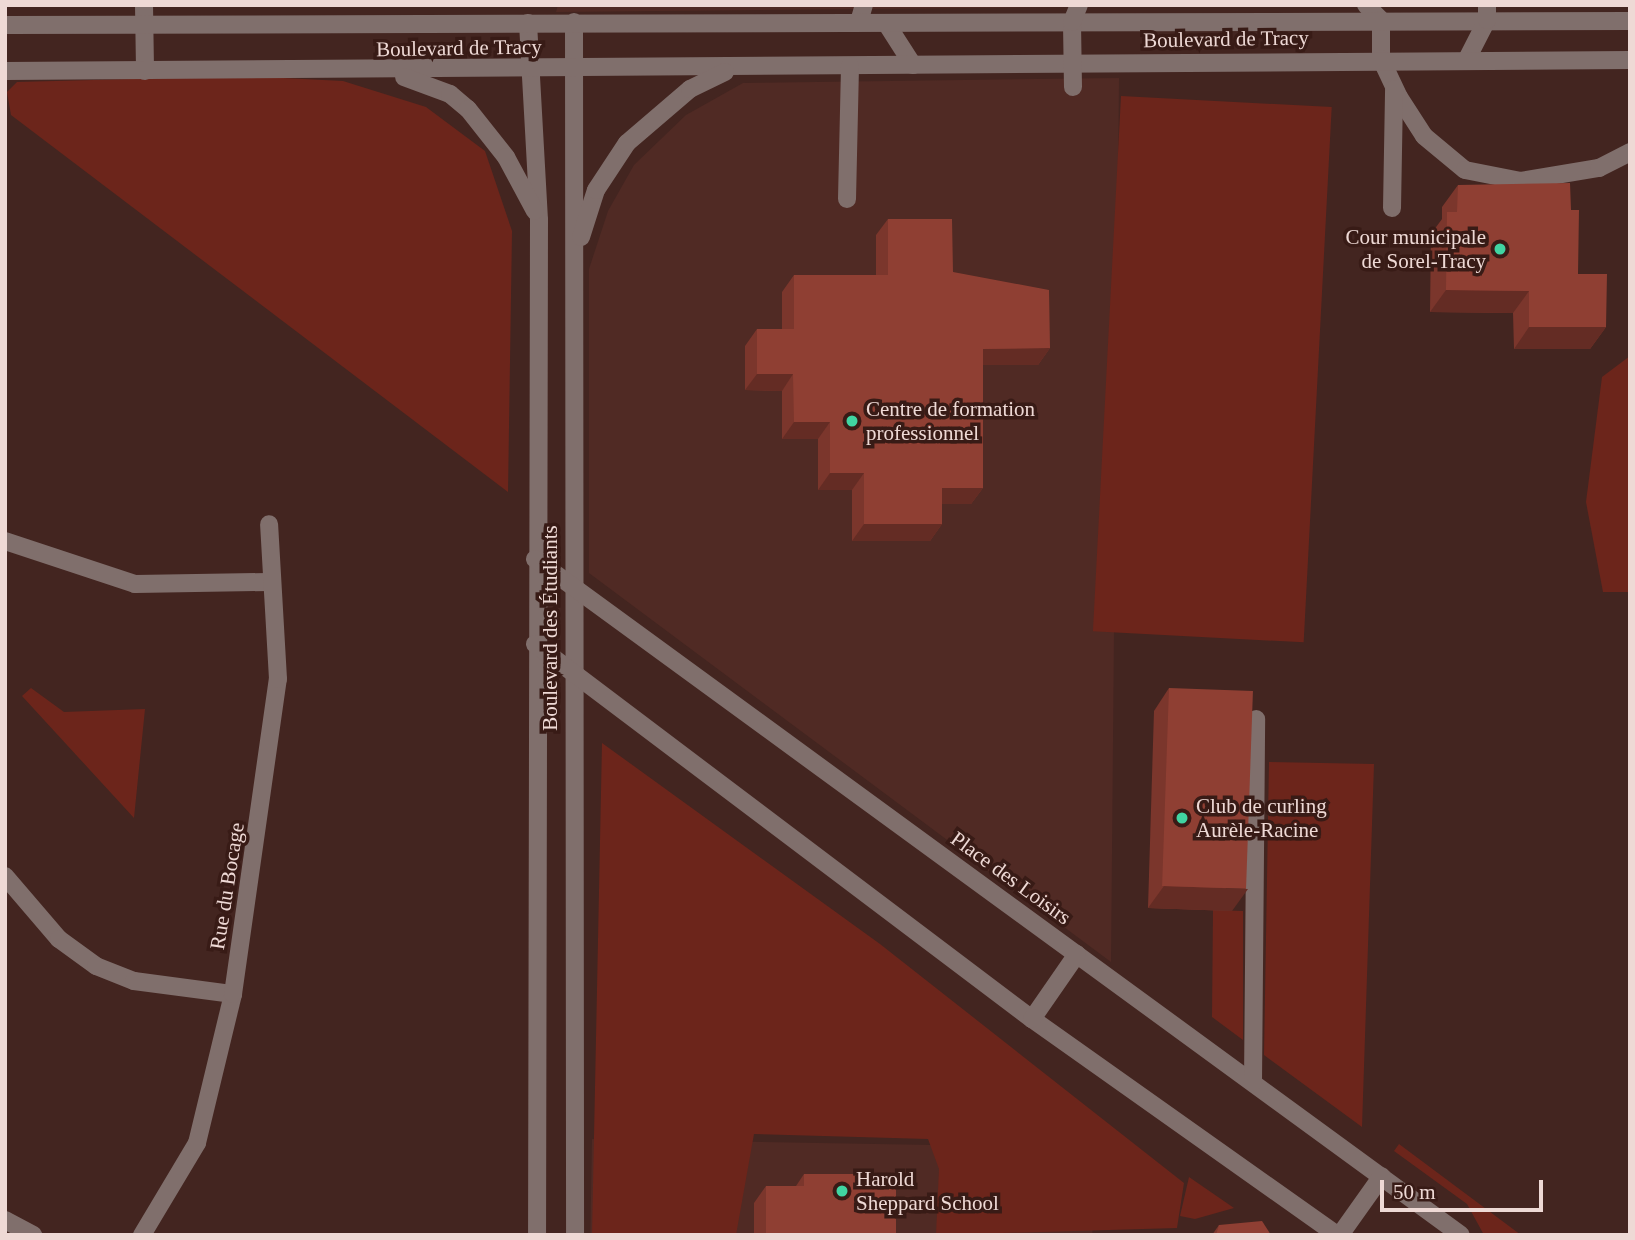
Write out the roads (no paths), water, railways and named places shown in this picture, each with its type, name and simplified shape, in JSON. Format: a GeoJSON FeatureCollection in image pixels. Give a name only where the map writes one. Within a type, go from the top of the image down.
{"type":"FeatureCollection","features":[{"type":"Feature","properties":{"kind":"street"},"geometry":{"type":"LineString","coordinates":[[1366,5],[1381,20],[1381,59],[1394,86],[1424,135],[1465,170],[1521,181],[1599,168],[1630,152]]}},
{"type":"Feature","properties":{"kind":"street"},"geometry":{"type":"LineString","coordinates":[[1467,59],[1487,13]]}},
{"type":"Feature","properties":{"kind":"street","name":"Boulevard de Tracy"},"geometry":{"type":"LineString","coordinates":[[5,25],[144,14],[496,14],[528,23],[862,14],[886,23],[1075,14],[1381,20],[1487,13],[1630,21]]}},
{"type":"Feature","properties":{"kind":"street"},"geometry":{"type":"LineString","coordinates":[[144,14],[145,71]]}},
{"type":"Feature","properties":{"kind":"street"},"geometry":{"type":"LineString","coordinates":[[1073,88],[1075,14]]}},
{"type":"Feature","properties":{"kind":"street","name":"Boulevard des Étudiants"},"geometry":{"type":"LineString","coordinates":[[574,22],[575,1235]]}},
{"type":"Feature","properties":{"kind":"street","name":"Boulevard des Étudiants"},"geometry":{"type":"LineString","coordinates":[[528,23],[539,220],[535,559],[537,1235]]}},
{"type":"Feature","properties":{"kind":"street"},"geometry":{"type":"LineString","coordinates":[[886,23],[913,65]]}},
{"type":"Feature","properties":{"kind":"street","name":"Boulevard de Tracy"},"geometry":{"type":"LineString","coordinates":[[5,71],[369,72],[1381,59],[1630,60]]}},
{"type":"Feature","properties":{"kind":"street"},"geometry":{"type":"LineString","coordinates":[[847,199],[850,66]]}},
{"type":"Feature","properties":{"kind":"street"},"geometry":{"type":"LineString","coordinates":[[575,260],[596,190],[627,143],[690,89],[734,68]]}},
{"type":"Feature","properties":{"kind":"street"},"geometry":{"type":"LineString","coordinates":[[369,72],[417,80],[468,109],[506,157],[539,220]]}},
{"type":"Feature","properties":{"kind":"street"},"geometry":{"type":"LineString","coordinates":[[1392,208],[1394,86]]}},
{"type":"Feature","properties":{"kind":"street","name":"Rue du Bocage"},"geometry":{"type":"LineString","coordinates":[[142,1235],[197,1143],[233,994],[278,679],[269,582],[269,524]]}},
{"type":"Feature","properties":{"kind":"street"},"geometry":{"type":"LineString","coordinates":[[5,541],[135,584],[269,582]]}},
{"type":"Feature","properties":{"kind":"street","name":"Place des Loisirs"},"geometry":{"type":"LineString","coordinates":[[535,559],[574,584],[1461,1235]]}},
{"type":"Feature","properties":{"kind":"street"},"geometry":{"type":"LineString","coordinates":[[535,645],[1032,1019],[1338,1235],[1382,1176]]}},
{"type":"Feature","properties":{"kind":"street"},"geometry":{"type":"LineString","coordinates":[[1253,1083],[1256,719]]}},
{"type":"Feature","properties":{"kind":"street"},"geometry":{"type":"LineString","coordinates":[[5,876],[59,939],[96,966],[134,981],[233,994]]}},
{"type":"Feature","properties":{"kind":"street"},"geometry":{"type":"LineString","coordinates":[[1032,1019],[1077,954]]}},
{"type":"Feature","properties":{"kind":"street"},"geometry":{"type":"LineString","coordinates":[[5,1220],[33,1235]]}},
{"type":"Feature","properties":{"kind":"place","name":"Cour municipale de Sorel-Tracy"},"geometry":{"type":"Point","coordinates":[1500,249]}},
{"type":"Feature","properties":{"kind":"place","name":"Centre de formation professionnel"},"geometry":{"type":"Point","coordinates":[852,421]}},
{"type":"Feature","properties":{"kind":"place","name":"Club de curling Aurèle-Racine"},"geometry":{"type":"Point","coordinates":[1182,818]}},
{"type":"Feature","properties":{"kind":"place","name":"Harold Sheppard School"},"geometry":{"type":"Point","coordinates":[842,1191]}}]}
